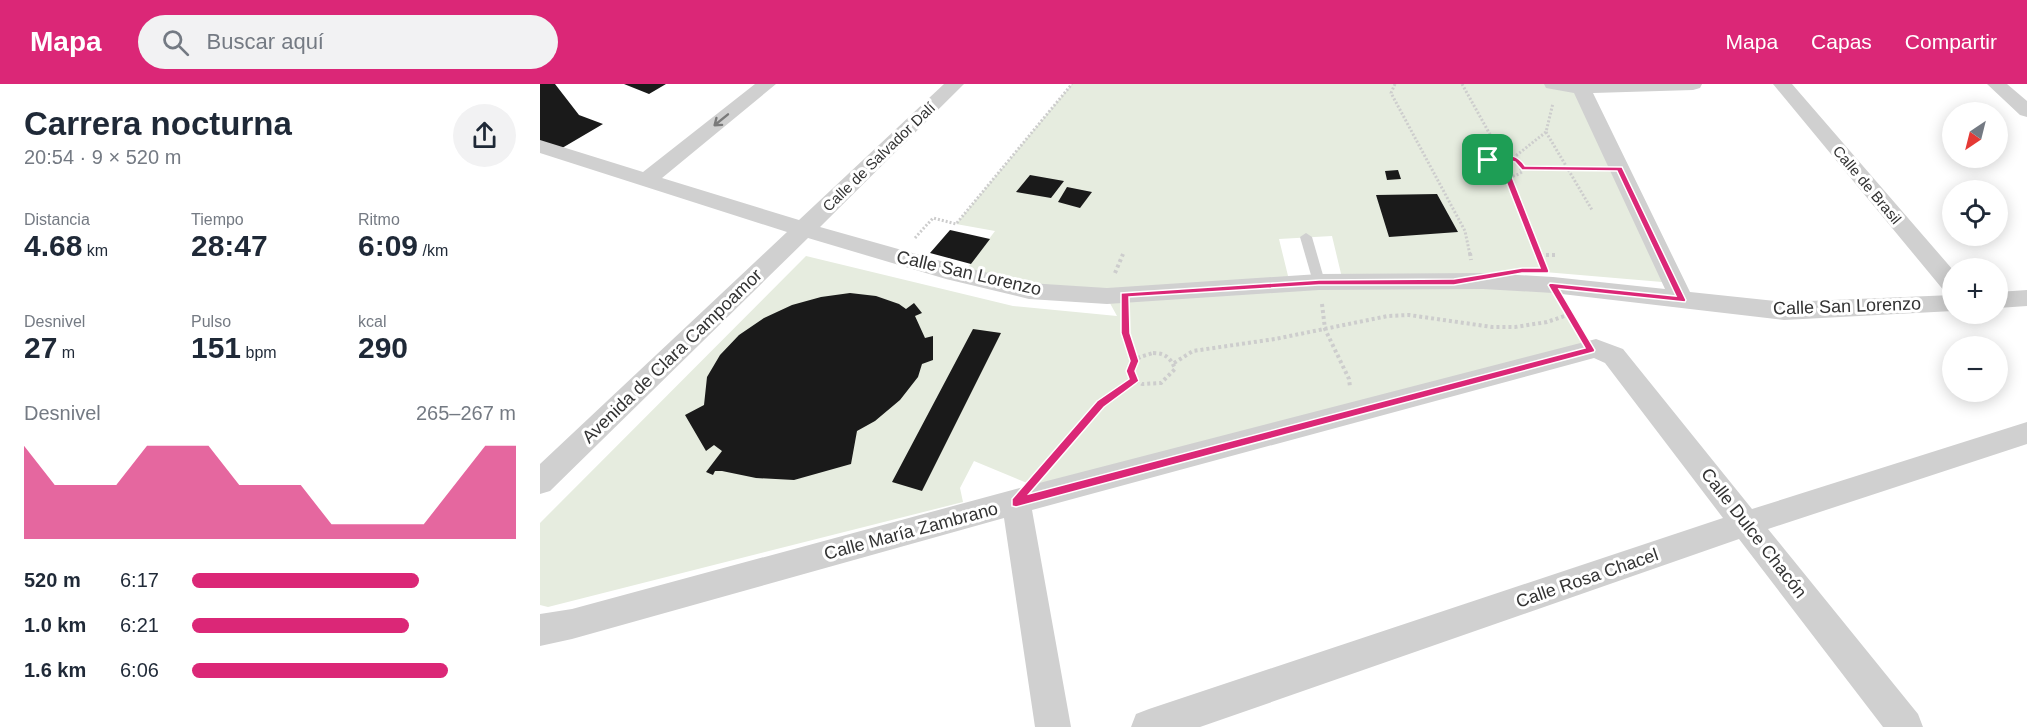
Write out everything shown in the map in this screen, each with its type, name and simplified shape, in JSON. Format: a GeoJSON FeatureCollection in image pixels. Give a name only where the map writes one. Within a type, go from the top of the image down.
{"type":"FeatureCollection","features":[{"type":"Feature","properties":{"kind":"street","name":"Calle de Salvador Dalí"},"geometry":{"type":"LineString","coordinates":[[803,229],[955,84]]}},
{"type":"Feature","properties":{"kind":"street"},"geometry":{"type":"LineString","coordinates":[[1556,84],[1580,86],[1693,84]]}},
{"type":"Feature","properties":{"kind":"street","name":"Calle de Brasil"},"geometry":{"type":"LineString","coordinates":[[1782,84],[1942,274]]}},
{"type":"Feature","properties":{"kind":"street"},"geometry":{"type":"LineString","coordinates":[[1996,84],[2027,111]]}},
{"type":"Feature","properties":{"kind":"street"},"geometry":{"type":"LineString","coordinates":[[646,180],[761,85]]}},
{"type":"Feature","properties":{"kind":"street"},"geometry":{"type":"LineString","coordinates":[[1580,86],[1678,292],[1773,296],[1942,288]]}},
{"type":"Feature","properties":{"kind":"street","name":"Calle San Lorenzo"},"geometry":{"type":"LineString","coordinates":[[540,146],[897,257],[1029,291],[1124,295],[1319,282],[1471,280],[1548,266],[1784,311],[1942,304]]}},
{"type":"Feature","properties":{"kind":"street","name":"Avenida de Clara Campoamor"},"geometry":{"type":"LineString","coordinates":[[540,482],[803,229]]}},
{"type":"Feature","properties":{"kind":"street"},"geometry":{"type":"LineString","coordinates":[[2008,285],[2027,284]]}},
{"type":"Feature","properties":{"kind":"street"},"geometry":{"type":"LineString","coordinates":[[2008,299],[2027,298]]}},
{"type":"Feature","properties":{"kind":"street","name":"Calle María Zambrano"},"geometry":{"type":"LineString","coordinates":[[540,630],[572,624],[1016,502],[1593,349]]}},
{"type":"Feature","properties":{"kind":"street","name":"Calle Dulce Chacón"},"geometry":{"type":"LineString","coordinates":[[1593,349],[1614,356],[1748,523],[1905,727]]}},
{"type":"Feature","properties":{"kind":"street","name":"Calle Rosa Chacel"},"geometry":{"type":"LineString","coordinates":[[1149,727],[1748,523],[2027,433]]}},
{"type":"Feature","properties":{"kind":"street"},"geometry":{"type":"LineString","coordinates":[[1016,502],[1053,727]]}},
{"type":"Feature","properties":{"kind":"lane"},"geometry":{"type":"LineString","coordinates":[[1306,237],[1319,282]]}},
{"type":"Feature","properties":{"kind":"path"},"geometry":{"type":"LineString","coordinates":[[897,257],[933,218],[956,224],[1072,84]]}},
{"type":"Feature","properties":{"kind":"path"},"geometry":{"type":"LineString","coordinates":[[1395,84],[1391,93],[1465,231],[1471,280]]}},
{"type":"Feature","properties":{"kind":"path"},"geometry":{"type":"LineString","coordinates":[[1462,84],[1502,156]]}},
{"type":"Feature","properties":{"kind":"path"},"geometry":{"type":"LineString","coordinates":[[1514,158],[1546,132],[1556,84]]}},
{"type":"Feature","properties":{"kind":"path"},"geometry":{"type":"LineString","coordinates":[[1546,132],[1592,210]]}},
{"type":"Feature","properties":{"kind":"path"},"geometry":{"type":"LineString","coordinates":[[1502,156],[1514,158],[1522,168],[1518,175],[1496,176],[1486,166],[1486,163],[1491,158],[1502,156]]}},
{"type":"Feature","properties":{"kind":"path"},"geometry":{"type":"LineString","coordinates":[[1522,168],[1619,168]]}},
{"type":"Feature","properties":{"kind":"path"},"geometry":{"type":"LineString","coordinates":[[1508,177],[1570,314],[1593,349]]}},
{"type":"Feature","properties":{"kind":"path"},"geometry":{"type":"LineString","coordinates":[[1319,282],[1325,329],[1349,379],[1352,413]]}},
{"type":"Feature","properties":{"kind":"path"},"geometry":{"type":"LineString","coordinates":[[1124,295],[1126,333],[1134,361],[1130,371],[1135,381],[1148,386],[1163,383],[1173,374],[1174,363]]}},
{"type":"Feature","properties":{"kind":"path"},"geometry":{"type":"LineString","coordinates":[[1174,363],[1193,351],[1275,339],[1388,316],[1409,315],[1492,327],[1515,327],[1546,322],[1570,314]]}},
{"type":"Feature","properties":{"kind":"path"},"geometry":{"type":"LineString","coordinates":[[1134,361],[1146,354],[1160,353],[1166,355],[1174,363]]}},
{"type":"Feature","properties":{"kind":"path"},"geometry":{"type":"LineString","coordinates":[[1016,502],[1100,404],[1135,381]]}},
{"type":"Feature","properties":{"kind":"shaded area"},"geometry":{"type":"Polygon","coordinates":[[[1072,84],[1553,84],[1581,88],[1674,283],[1522,270],[1459,281],[1553,285],[1590,350],[1016,502],[1027,483],[974,461],[960,488],[963,502],[548,607],[540,605],[540,523],[806,256],[1013,306],[1117,316],[1106,296],[962,275],[995,231],[956,224],[1072,84]],[[1332,236],[1279,239],[1290,284],[1343,282],[1332,236]]]}},
{"type":"Feature","properties":{"kind":"building"},"geometry":{"type":"Polygon","coordinates":[[[540,84],[555,84],[579,115],[603,124],[557,151],[540,143],[540,84]]]}},
{"type":"Feature","properties":{"kind":"building"},"geometry":{"type":"Polygon","coordinates":[[[624,84],[666,84],[649,94],[624,84]]]}},
{"type":"Feature","properties":{"kind":"building"},"geometry":{"type":"Polygon","coordinates":[[[1398,170],[1401,179],[1387,180],[1385,171],[1398,170]]]}},
{"type":"Feature","properties":{"kind":"building"},"geometry":{"type":"Polygon","coordinates":[[[1030,175],[1064,181],[1051,198],[1016,192],[1030,175]]]}},
{"type":"Feature","properties":{"kind":"building"},"geometry":{"type":"Polygon","coordinates":[[[1067,187],[1092,192],[1080,208],[1058,202],[1067,187]]]}},
{"type":"Feature","properties":{"kind":"building"},"geometry":{"type":"Polygon","coordinates":[[[1437,194],[1458,232],[1389,237],[1376,195],[1437,194]]]}},
{"type":"Feature","properties":{"kind":"building"},"geometry":{"type":"Polygon","coordinates":[[[950,230],[990,239],[971,264],[930,253],[950,230]]]}},
{"type":"Feature","properties":{"kind":"building"},"geometry":{"type":"Polygon","coordinates":[[[850,293],[876,296],[899,304],[906,309],[914,303],[922,313],[915,316],[925,338],[933,336],[933,360],[922,364],[918,377],[900,400],[875,421],[857,431],[851,464],[794,480],[756,478],[722,471],[715,471],[713,475],[706,472],[722,451],[714,445],[706,451],[685,415],[704,405],[707,377],[720,355],[739,335],[764,318],[792,305],[821,297],[850,293]]]}},
{"type":"Feature","properties":{"kind":"building"},"geometry":{"type":"Polygon","coordinates":[[[973,329],[1001,333],[922,491],[892,482],[973,329]]]}},
{"type":"Feature","properties":{"kind":"route"},"geometry":{"type":"LineString","coordinates":[[1496,156],[1508,156],[1518,161],[1522,168],[1619,168],[1682,300],[1553,285],[1590,350],[1016,502],[1100,404],[1135,381],[1130,371],[1134,361],[1126,333],[1124,295],[1319,282],[1454,282],[1522,270],[1545,271],[1508,177],[1496,176],[1487,170],[1488,160],[1496,156]]}}]}
